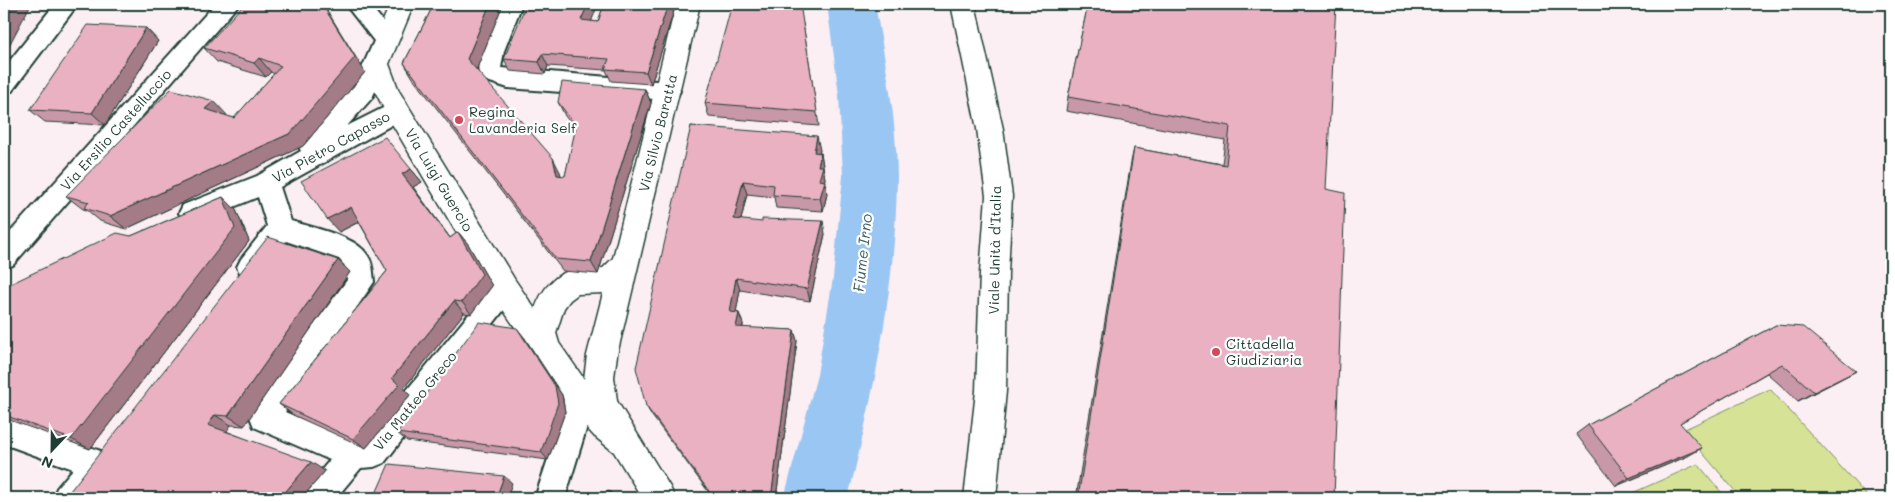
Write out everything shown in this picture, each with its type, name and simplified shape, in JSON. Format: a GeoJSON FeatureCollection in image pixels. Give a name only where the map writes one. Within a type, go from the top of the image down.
{"type":"FeatureCollection","features":[{"type":"Feature","properties":{"kind":"main road","name":"Via Luigi Guercio"},"geometry":{"type":"LineString","coordinates":[[402,4],[376,64],[387,92],[396,110],[505,289],[544,348]]}},
{"type":"Feature","properties":{"kind":"main road","name":"Via Silvio Baratta"},"geometry":{"type":"LineString","coordinates":[[588,393],[602,355],[688,4]]}},
{"type":"Feature","properties":{"kind":"main road","name":"Viale Unità d'Italia"},"geometry":{"type":"LineString","coordinates":[[963,4],[990,129],[999,196],[994,273],[991,391],[980,498]]}},
{"type":"Feature","properties":{"kind":"main road"},"geometry":{"type":"LineString","coordinates":[[625,262],[611,278],[596,282],[574,282],[560,290],[551,303],[542,333],[544,348],[588,393],[603,405],[659,498]]}},
{"type":"Feature","properties":{"kind":"street"},"geometry":{"type":"LineString","coordinates":[[4,85],[67,4]]}},
{"type":"Feature","properties":{"kind":"street","name":"Via Ersilio Castelluccio"},"geometry":{"type":"LineString","coordinates":[[4,256],[228,4]]}},
{"type":"Feature","properties":{"kind":"street"},"geometry":{"type":"LineString","coordinates":[[356,4],[386,40]]}},
{"type":"Feature","properties":{"kind":"street"},"geometry":{"type":"LineString","coordinates":[[511,4],[492,51],[489,73],[508,78],[668,91]]}},
{"type":"Feature","properties":{"kind":"street","name":"Via Pietro Capasso"},"geometry":{"type":"LineString","coordinates":[[266,183],[306,153],[354,104],[364,91],[386,40]]}},
{"type":"Feature","properties":{"kind":"street","name":"Via Pietro Capasso"},"geometry":{"type":"LineString","coordinates":[[266,183],[396,110]]}},
{"type":"Feature","properties":{"kind":"street"},"geometry":{"type":"LineString","coordinates":[[166,224],[266,183]]}},
{"type":"Feature","properties":{"kind":"street","name":"Via Pietro Capasso"},"geometry":{"type":"LineString","coordinates":[[266,183],[281,228]]}},
{"type":"Feature","properties":{"kind":"street"},"geometry":{"type":"LineString","coordinates":[[232,290],[281,228],[348,251],[358,262],[361,282],[264,417],[353,455]]}},
{"type":"Feature","properties":{"kind":"street","name":"Via Matteo Greco"},"geometry":{"type":"LineString","coordinates":[[317,498],[353,455],[374,453],[505,289]]}},
{"type":"Feature","properties":{"kind":"street","name":"Via Silvio Baratta"},"geometry":{"type":"LineString","coordinates":[[550,498],[575,420],[588,393]]}},
{"type":"Feature","properties":{"kind":"street"},"geometry":{"type":"LineString","coordinates":[[4,430],[103,455],[68,498]]}},
{"type":"Feature","properties":{"kind":"green space"},"geometry":{"type":"Polygon","coordinates":[[[1770,389],[1869,498],[1741,498],[1683,430],[1770,389]]]}},
{"type":"Feature","properties":{"kind":"green space"},"geometry":{"type":"Polygon","coordinates":[[[1698,464],[1726,498],[1621,498],[1698,464]]]}},
{"type":"Feature","properties":{"kind":"building"},"geometry":{"type":"Polygon","coordinates":[[[4,4],[11,4],[4,17],[4,4]]]}},
{"type":"Feature","properties":{"kind":"building"},"geometry":{"type":"Polygon","coordinates":[[[244,4],[322,4],[355,57],[291,133],[110,216],[84,208],[89,202],[66,196],[171,89],[214,101],[205,109],[234,118],[281,66],[259,58],[254,63],[204,48],[244,4]]]}},
{"type":"Feature","properties":{"kind":"building"},"geometry":{"type":"Polygon","coordinates":[[[434,4],[490,4],[467,59],[553,158],[557,175],[565,176],[576,126],[558,102],[562,82],[645,89],[591,262],[556,259],[404,63],[434,4]]]}},
{"type":"Feature","properties":{"kind":"building"},"geometry":{"type":"Polygon","coordinates":[[[526,4],[588,4],[581,20],[598,22],[604,4],[668,4],[646,72],[605,69],[609,59],[542,54],[539,62],[504,59],[526,4]]]}},
{"type":"Feature","properties":{"kind":"building"},"geometry":{"type":"Polygon","coordinates":[[[732,4],[800,4],[817,112],[705,103],[732,4]]]}},
{"type":"Feature","properties":{"kind":"building","name":"Cittadella Giudiziaria"},"geometry":{"type":"Polygon","coordinates":[[[1088,4],[1336,4],[1326,189],[1345,193],[1334,498],[1078,498],[1134,148],[1226,165],[1230,126],[1068,97],[1088,4]]]}},
{"type":"Feature","properties":{"kind":"building"},"geometry":{"type":"Polygon","coordinates":[[[88,25],[146,28],[92,113],[30,110],[88,25]]]}},
{"type":"Feature","properties":{"kind":"building"},"geometry":{"type":"Polygon","coordinates":[[[691,126],[817,136],[814,152],[821,153],[818,166],[823,166],[819,180],[825,181],[820,198],[773,195],[774,185],[743,181],[734,219],[762,222],[762,219],[823,221],[807,289],[736,278],[730,312],[739,313],[736,327],[794,330],[771,498],[714,498],[646,406],[636,368],[691,126]]]}},
{"type":"Feature","properties":{"kind":"building"},"geometry":{"type":"Polygon","coordinates":[[[385,137],[411,169],[402,174],[450,238],[458,232],[482,274],[462,302],[454,301],[392,378],[399,385],[353,439],[279,404],[387,271],[351,207],[327,219],[301,181],[385,137]]]}},
{"type":"Feature","properties":{"kind":"building"},"geometry":{"type":"Polygon","coordinates":[[[223,197],[235,228],[71,439],[4,415],[4,287],[117,233],[131,236],[223,197]]]}},
{"type":"Feature","properties":{"kind":"building"},"geometry":{"type":"Polygon","coordinates":[[[268,237],[338,260],[228,416],[215,415],[208,425],[311,462],[280,498],[88,498],[70,491],[268,237]]]}},
{"type":"Feature","properties":{"kind":"building"},"geometry":{"type":"Polygon","coordinates":[[[479,322],[517,328],[555,386],[558,403],[541,452],[397,433],[479,322]]]}},
{"type":"Feature","properties":{"kind":"building"},"geometry":{"type":"Polygon","coordinates":[[[1776,325],[1803,327],[1856,371],[1814,392],[1782,364],[1680,423],[1702,448],[1629,478],[1588,425],[1776,325]]]}},
{"type":"Feature","properties":{"kind":"building"},"geometry":{"type":"Polygon","coordinates":[[[389,464],[504,476],[496,498],[374,498],[389,464]]]}},
{"type":"Feature","properties":{"kind":"building"},"geometry":{"type":"Polygon","coordinates":[[[609,491],[613,498],[597,498],[609,491]]]}},
{"type":"Feature","properties":{"kind":"waterway","name":"Fiume Irno"},"geometry":{"type":"LineString","coordinates":[[816,498],[847,375],[862,278],[870,176],[865,95],[851,4]]}},
{"type":"Feature","properties":{"kind":"place","name":"Regina Lavanderia Self"},"geometry":{"type":"Point","coordinates":[459,120]}},
{"type":"Feature","properties":{"kind":"place","name":"Cittadella Giudiziaria"},"geometry":{"type":"Point","coordinates":[1216,352]}}]}
